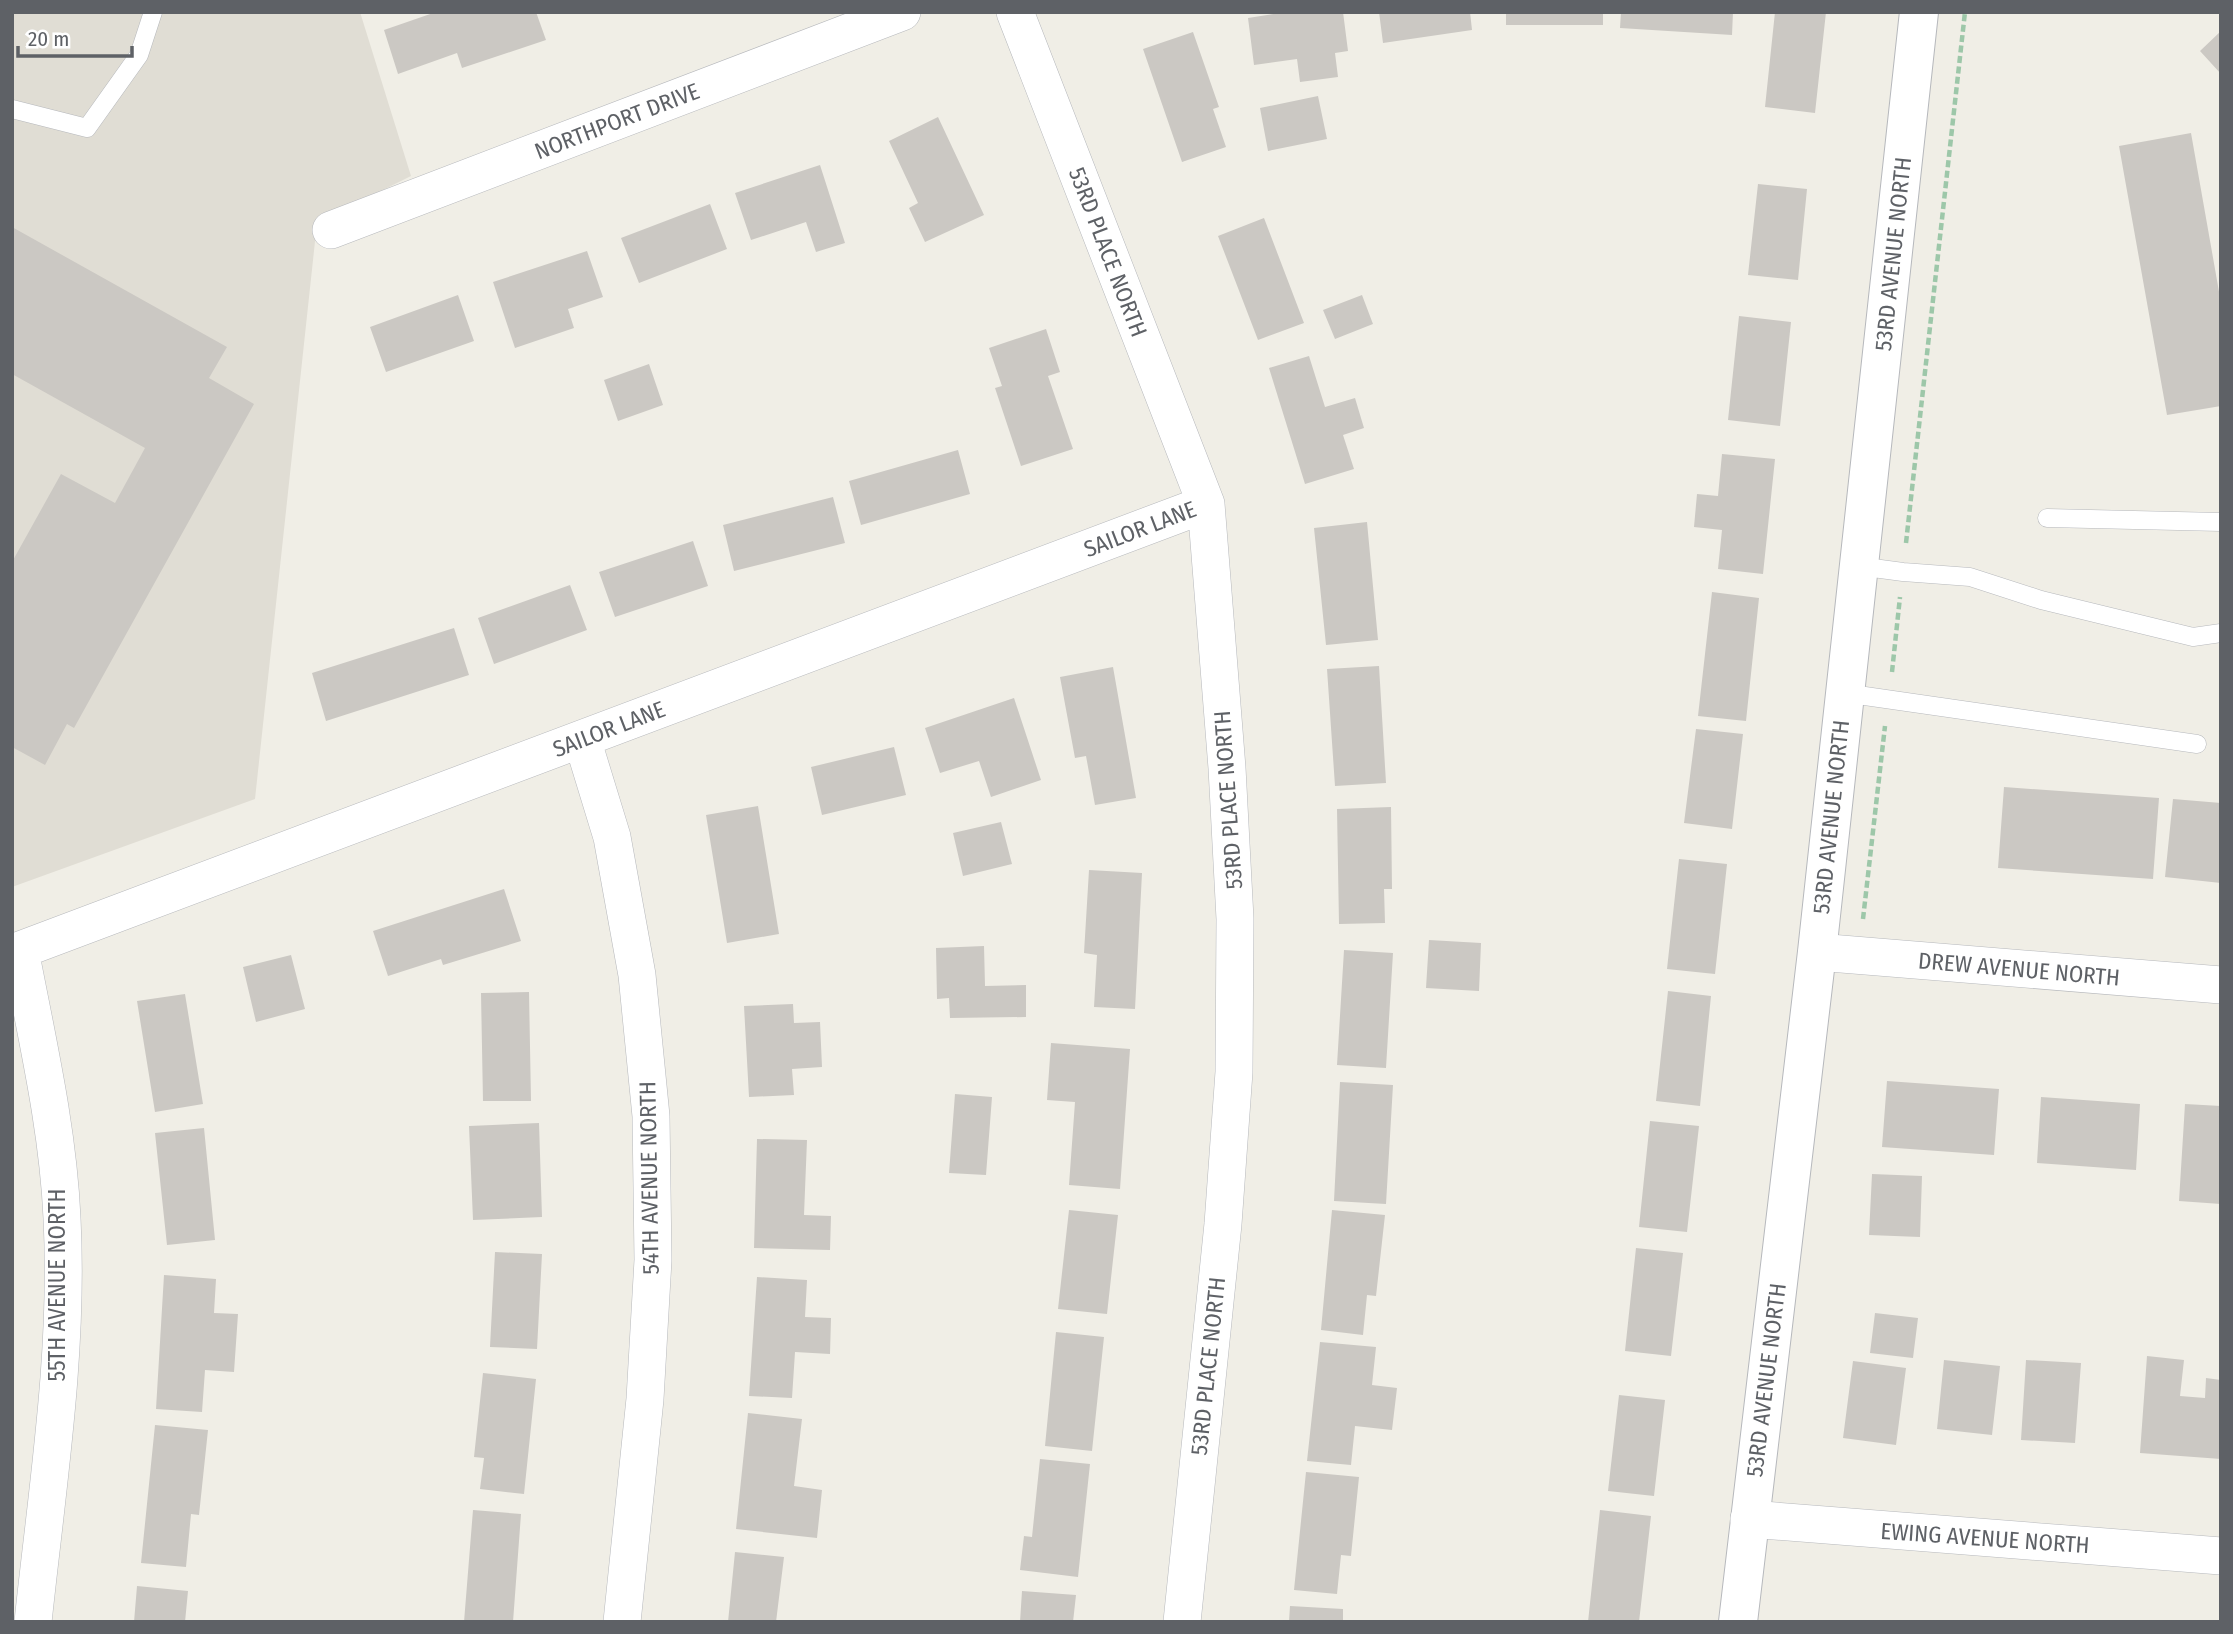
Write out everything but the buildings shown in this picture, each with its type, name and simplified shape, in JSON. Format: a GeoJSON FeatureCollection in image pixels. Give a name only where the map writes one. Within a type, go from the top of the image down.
{"type":"FeatureCollection","features":[{"type":"Feature","properties":{"kind":"street","name":"NORTHPORT DRIVE"},"geometry":{"type":"LineString","coordinates":[[331,230],[902,12]]}},
{"type":"Feature","properties":{"kind":"street","name":"53RD PLACE NORTH"},"geometry":{"type":"LineString","coordinates":[[1015,12],[1206,504],[1227,768],[1235,919],[1234,1072],[1223,1224],[1182,1622]]}},
{"type":"Feature","properties":{"kind":"street","name":"53RD AVENUE NORTH"},"geometry":{"type":"LineString","coordinates":[[1738,1622],[1817,952],[1919,12]]}},
{"type":"Feature","properties":{"kind":"street","name":"SAILOR LANE"},"geometry":{"type":"LineString","coordinates":[[16,952],[1206,504]]}},
{"type":"Feature","properties":{"kind":"street","name":"54TH AVENUE NORTH"},"geometry":{"type":"LineString","coordinates":[[582,739],[614,850],[637,975],[651,1116],[653,1259],[646,1385],[622,1622]]}},
{"type":"Feature","properties":{"kind":"street","name":"55TH AVENUE NORTH"},"geometry":{"type":"LineString","coordinates":[[16,952],[49,1098],[62,1218],[62,1341],[33,1622]]}},
{"type":"Feature","properties":{"kind":"street","name":"DREW AVENUE NORTH"},"geometry":{"type":"LineString","coordinates":[[1817,952],[2221,985]]}},
{"type":"Feature","properties":{"kind":"street","name":"EWING AVENUE NORTH"},"geometry":{"type":"LineString","coordinates":[[1749,1519],[2221,1556]]}},
{"type":"Feature","properties":{"kind":"lane"},"geometry":{"type":"LineString","coordinates":[[12,109],[87,128],[139,55],[153,12]]}},
{"type":"Feature","properties":{"kind":"lane"},"geometry":{"type":"LineString","coordinates":[[2048,517],[2221,522]]}},
{"type":"Feature","properties":{"kind":"lane"},"geometry":{"type":"LineString","coordinates":[[1858,566],[1970,577],[2041,600],[2193,637],[2221,633]]}},
{"type":"Feature","properties":{"kind":"lane"},"geometry":{"type":"LineString","coordinates":[[1844,693],[2197,744]]}},
{"type":"Feature","properties":{"kind":"shaded area"},"geometry":{"type":"Polygon","coordinates":[[[12,12],[360,12],[411,176],[317,223],[255,799],[12,887],[12,12]]]}}]}
